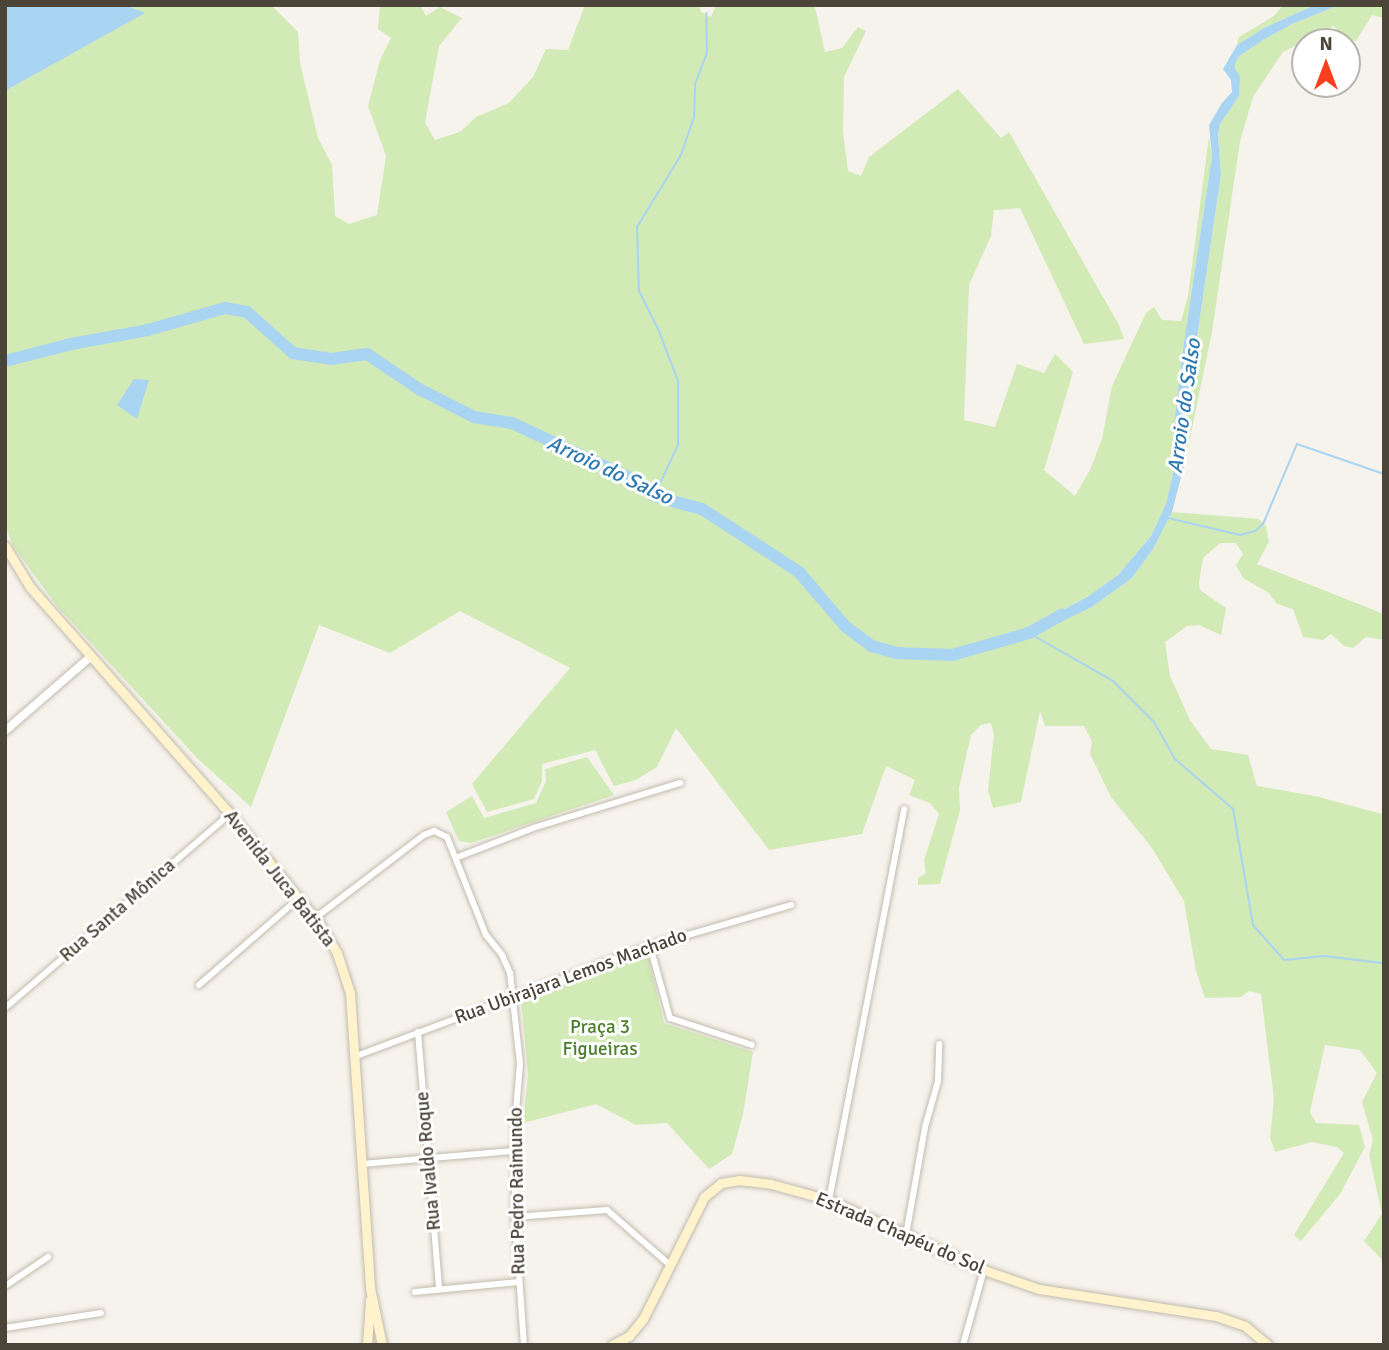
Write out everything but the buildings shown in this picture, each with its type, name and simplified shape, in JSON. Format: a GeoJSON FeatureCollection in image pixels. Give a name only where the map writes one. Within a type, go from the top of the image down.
{"type":"FeatureCollection","features":[{"type":"Feature","properties":{"kind":"main road","name":"Avenida Juca Batista"},"geometry":{"type":"LineString","coordinates":[[5,546],[30,587],[89,658],[230,814],[315,918],[337,953],[350,993],[370,1288],[367,1345]]}},
{"type":"Feature","properties":{"kind":"main road","name":"Estrada Chapéu do Sol"},"geometry":{"type":"LineString","coordinates":[[612,1345],[629,1336],[643,1319],[704,1197],[721,1184],[752,1181],[829,1200],[985,1270],[1039,1289],[1216,1316],[1245,1326],[1268,1345]]}},
{"type":"Feature","properties":{"kind":"main road","name":"Avenida Juca Batista"},"geometry":{"type":"LineString","coordinates":[[370,1288],[382,1345]]}},
{"type":"Feature","properties":{"kind":"street"},"geometry":{"type":"LineString","coordinates":[[5,731],[89,658]]}},
{"type":"Feature","properties":{"kind":"street"},"geometry":{"type":"LineString","coordinates":[[458,857],[533,828],[680,783]]}},
{"type":"Feature","properties":{"kind":"street"},"geometry":{"type":"LineString","coordinates":[[829,1200],[904,809]]}},
{"type":"Feature","properties":{"kind":"street","name":"Rua Santa Mônica"},"geometry":{"type":"LineString","coordinates":[[5,1008],[230,814]]}},
{"type":"Feature","properties":{"kind":"street","name":"Rua Pedro Raimundo"},"geometry":{"type":"LineString","coordinates":[[315,918],[424,835],[441,832],[447,837],[458,857],[485,935],[502,955],[510,973],[514,995],[520,1063],[515,1151],[515,1217],[524,1345]]}},
{"type":"Feature","properties":{"kind":"street"},"geometry":{"type":"LineString","coordinates":[[199,985],[299,898]]}},
{"type":"Feature","properties":{"kind":"street","name":"Rua Ubirajara Lemos Machado"},"geometry":{"type":"LineString","coordinates":[[354,1057],[650,946],[791,905]]}},
{"type":"Feature","properties":{"kind":"street"},"geometry":{"type":"LineString","coordinates":[[650,946],[670,1018],[752,1045]]}},
{"type":"Feature","properties":{"kind":"street","name":"Rua Ivaldo Roque"},"geometry":{"type":"LineString","coordinates":[[418,1032],[439,1289]]}},
{"type":"Feature","properties":{"kind":"street"},"geometry":{"type":"LineString","coordinates":[[906,1235],[925,1128],[939,1082],[939,1044]]}},
{"type":"Feature","properties":{"kind":"street"},"geometry":{"type":"LineString","coordinates":[[362,1164],[515,1151]]}},
{"type":"Feature","properties":{"kind":"street"},"geometry":{"type":"LineString","coordinates":[[515,1217],[607,1210],[670,1265]]}},
{"type":"Feature","properties":{"kind":"street"},"geometry":{"type":"LineString","coordinates":[[5,1286],[48,1257]]}},
{"type":"Feature","properties":{"kind":"street"},"geometry":{"type":"LineString","coordinates":[[963,1345],[985,1270]]}},
{"type":"Feature","properties":{"kind":"street"},"geometry":{"type":"LineString","coordinates":[[415,1292],[520,1282]]}},
{"type":"Feature","properties":{"kind":"street"},"geometry":{"type":"LineString","coordinates":[[5,1328],[101,1312]]}},
{"type":"Feature","properties":{"kind":"green space"},"geometry":{"type":"Polygon","coordinates":[[[125,5],[271,5],[298,32],[300,63],[318,138],[332,165],[335,216],[349,224],[377,215],[386,156],[368,106],[380,60],[391,38],[378,29],[380,5],[420,5],[426,16],[440,7],[462,18],[439,46],[425,123],[435,140],[460,132],[476,117],[509,103],[533,77],[546,49],[568,50],[585,5],[699,5],[701,12],[711,17],[716,5],[810,5],[815,7],[825,52],[842,48],[858,27],[866,31],[844,77],[843,132],[848,171],[861,176],[869,157],[958,89],[1001,138],[1009,132],[1119,325],[1124,339],[1084,344],[1020,208],[994,210],[991,236],[969,285],[964,420],[995,427],[1017,364],[1044,373],[1055,354],[1073,372],[1044,470],[1075,496],[1090,470],[1102,439],[1112,386],[1146,313],[1154,307],[1162,320],[1181,321],[1188,296],[1209,137],[1212,156],[1183,349],[1171,457],[1173,473],[1166,504],[1151,536],[1118,575],[1087,597],[1054,615],[1047,628],[1092,607],[1132,578],[1153,549],[1172,512],[1259,519],[1266,526],[1269,542],[1257,564],[1384,614],[1384,640],[1366,637],[1353,648],[1344,646],[1331,634],[1323,640],[1303,637],[1293,609],[1277,604],[1269,593],[1243,578],[1236,565],[1243,554],[1236,543],[1220,543],[1203,558],[1199,582],[1200,590],[1226,608],[1221,635],[1199,625],[1187,626],[1165,642],[1170,676],[1190,720],[1211,749],[1248,755],[1257,786],[1315,796],[1382,814],[1384,811],[1384,1262],[1364,1241],[1382,1214],[1369,1155],[1373,1140],[1362,1102],[1377,1073],[1360,1050],[1325,1045],[1310,1112],[1316,1123],[1359,1125],[1365,1147],[1340,1194],[1301,1241],[1294,1235],[1344,1153],[1337,1147],[1312,1142],[1275,1152],[1270,1138],[1274,1099],[1261,994],[1249,991],[1241,997],[1205,998],[1196,971],[1184,901],[1152,848],[1111,797],[1090,754],[1092,742],[1084,726],[1045,726],[1040,711],[1021,802],[993,808],[988,790],[994,735],[991,723],[981,725],[971,735],[959,788],[960,810],[940,884],[918,885],[918,878],[926,873],[924,860],[939,814],[930,803],[909,795],[915,780],[886,766],[862,834],[769,850],[676,728],[657,767],[636,780],[614,786],[595,750],[542,764],[542,781],[534,799],[487,812],[472,784],[570,668],[460,611],[390,653],[319,625],[251,807],[197,758],[57,606],[13,546],[5,525],[5,91],[144,13],[125,5]]]}},
{"type":"Feature","properties":{"kind":"green space"},"geometry":{"type":"Polygon","coordinates":[[[1283,5],[1315,5],[1264,28],[1237,45],[1239,37],[1274,16],[1283,5]]]}},
{"type":"Feature","properties":{"kind":"green space"},"geometry":{"type":"Polygon","coordinates":[[[1339,5],[1384,5],[1384,18],[1372,15],[1361,33],[1361,28],[1334,26],[1291,28],[1291,48],[1283,52],[1253,97],[1240,141],[1212,332],[1185,462],[1183,433],[1221,174],[1218,136],[1220,124],[1239,96],[1233,67],[1238,57],[1292,24],[1339,5]]]}},
{"type":"Feature","properties":{"kind":"green space"},"geometry":{"type":"Polygon","coordinates":[[[587,757],[614,795],[471,843],[459,841],[446,812],[472,796],[484,818],[536,803],[546,781],[545,769],[587,757]]]}},
{"type":"Feature","properties":{"kind":"green space","name":"Praça 3 Figueiras"},"geometry":{"type":"Polygon","coordinates":[[[647,952],[664,1023],[753,1052],[743,1114],[732,1154],[709,1169],[667,1123],[636,1125],[596,1104],[523,1123],[528,1075],[521,998],[647,952]]]}},
{"type":"Feature","properties":{"kind":"water"},"geometry":{"type":"Polygon","coordinates":[[[5,5],[125,5],[145,13],[5,91],[5,5]]]}},
{"type":"Feature","properties":{"kind":"water"},"geometry":{"type":"Polygon","coordinates":[[[1315,5],[1339,5],[1292,24],[1263,40],[1238,57],[1234,67],[1240,77],[1239,96],[1220,124],[1218,136],[1221,174],[1183,433],[1185,462],[1172,512],[1153,549],[1132,578],[1092,607],[1046,629],[1047,621],[1054,615],[1087,597],[1118,575],[1151,536],[1166,504],[1173,473],[1173,435],[1183,349],[1212,156],[1209,125],[1232,92],[1231,80],[1223,69],[1237,45],[1264,28],[1315,5]]]}},
{"type":"Feature","properties":{"kind":"water"},"geometry":{"type":"Polygon","coordinates":[[[134,379],[149,380],[137,419],[117,405],[134,379]]]}},
{"type":"Feature","properties":{"kind":"waterway"},"geometry":{"type":"LineString","coordinates":[[654,496],[678,445],[678,381],[658,329],[639,291],[637,227],[681,155],[694,117],[695,84],[707,52],[706,13]]}},
{"type":"Feature","properties":{"kind":"waterway","name":"Arroio do Salso"},"geometry":{"type":"LineString","coordinates":[[5,361],[71,344],[148,330],[225,308],[247,312],[293,353],[331,359],[367,354],[419,389],[474,417],[512,423],[628,477],[654,496],[702,509],[799,572],[845,626],[872,646],[896,653],[952,655],[1029,633],[1062,615]]}},
{"type":"Feature","properties":{"kind":"waterway"},"geometry":{"type":"LineString","coordinates":[[1168,518],[1240,535],[1255,531],[1263,524],[1297,444],[1384,474]]}},
{"type":"Feature","properties":{"kind":"waterway"},"geometry":{"type":"LineString","coordinates":[[1029,633],[1113,681],[1154,722],[1175,759],[1233,809],[1253,925],[1284,960],[1324,956],[1382,963],[1384,967]]}}]}
